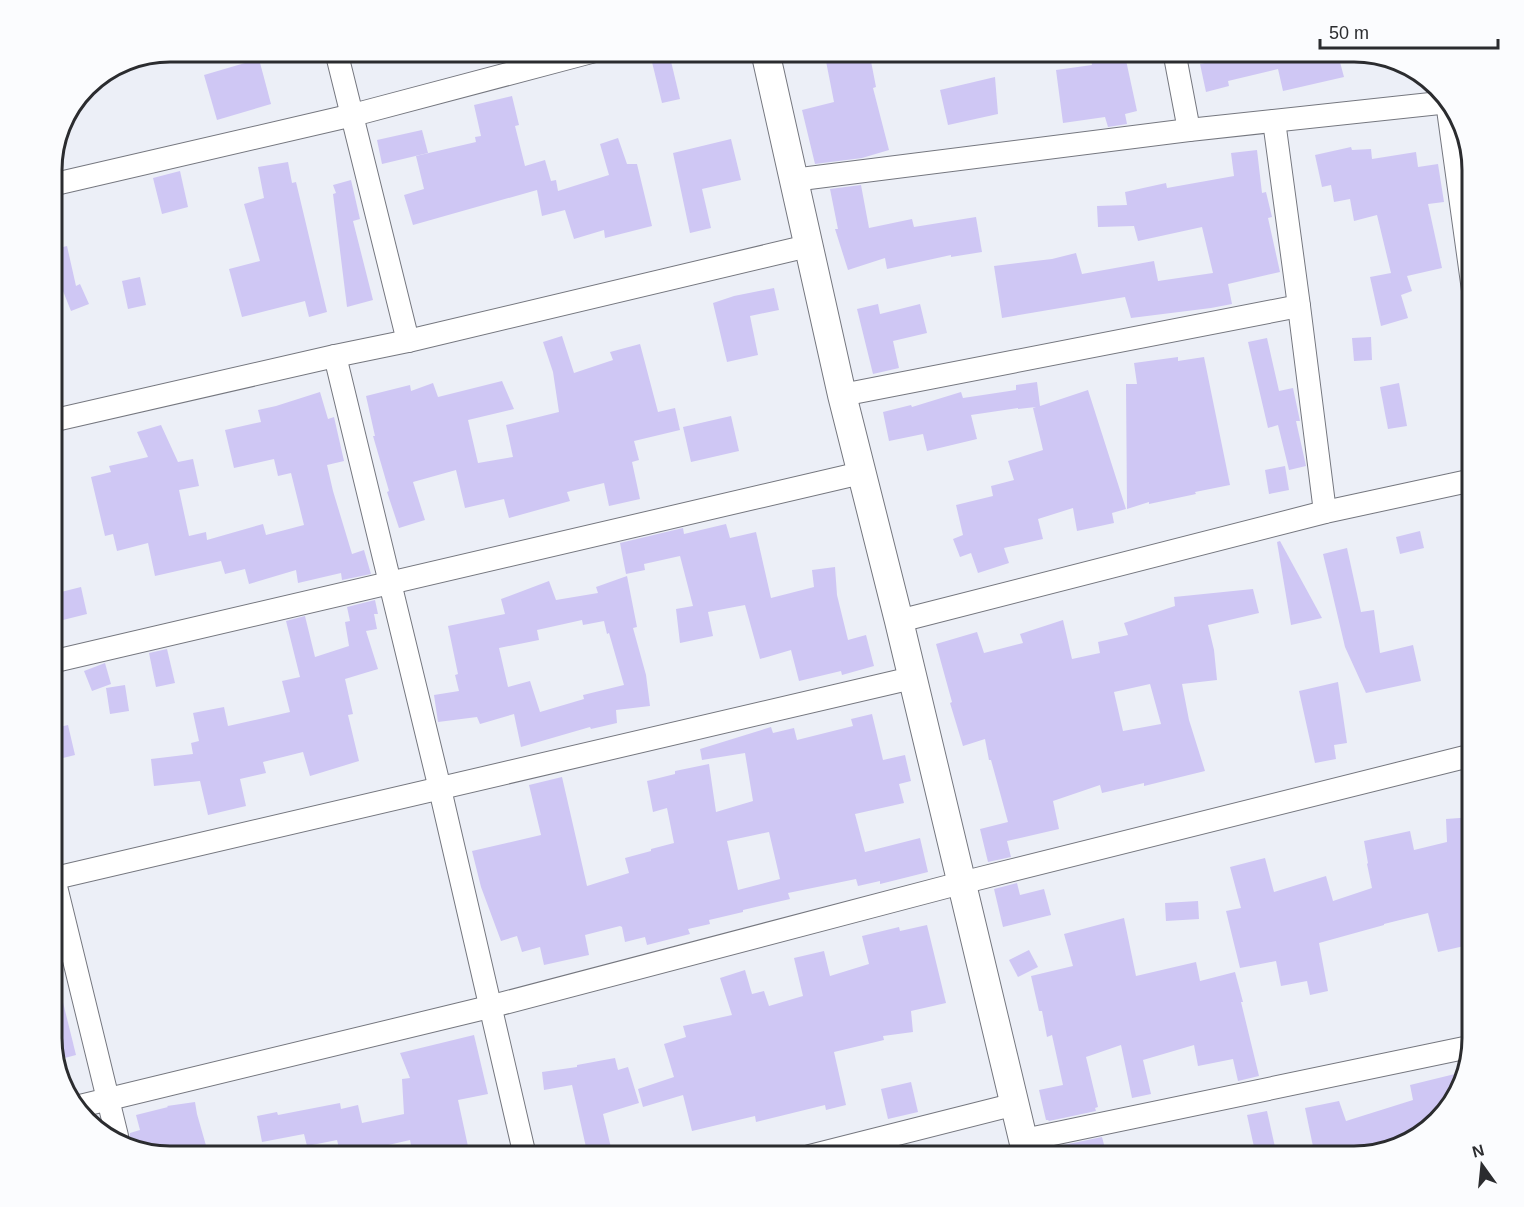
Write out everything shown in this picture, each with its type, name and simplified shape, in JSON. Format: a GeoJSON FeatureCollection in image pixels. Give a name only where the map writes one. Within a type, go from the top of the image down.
{"type":"FeatureCollection","features":[{"type":"Feature","properties":{"kind":"street"},"geometry":{"type":"LineString","coordinates":[[339,62],[408,341]]}},
{"type":"Feature","properties":{"kind":"street"},"geometry":{"type":"LineString","coordinates":[[62,182],[353,115],[553,62]]}},
{"type":"Feature","properties":{"kind":"street"},"geometry":{"type":"LineString","coordinates":[[767,62],[842,395],[1026,1146]]}},
{"type":"Feature","properties":{"kind":"street"},"geometry":{"type":"LineString","coordinates":[[1176,62],[1190,130]]}},
{"type":"Feature","properties":{"kind":"street"},"geometry":{"type":"LineString","coordinates":[[794,180],[1190,130],[1439,103]]}},
{"type":"Feature","properties":{"kind":"street"},"geometry":{"type":"LineString","coordinates":[[1274,121],[1325,512]]}},
{"type":"Feature","properties":{"kind":"street"},"geometry":{"type":"LineString","coordinates":[[1451,121],[1462,207]]}},
{"type":"Feature","properties":{"kind":"street"},"geometry":{"type":"LineString","coordinates":[[62,418],[408,341],[808,246]]}},
{"type":"Feature","properties":{"kind":"street"},"geometry":{"type":"LineString","coordinates":[[842,395],[1299,306]]}},
{"type":"Feature","properties":{"kind":"street"},"geometry":{"type":"LineString","coordinates":[[335,356],[440,789],[523,1146]]}},
{"type":"Feature","properties":{"kind":"street"},"geometry":{"type":"LineString","coordinates":[[62,659],[861,473]]}},
{"type":"Feature","properties":{"kind":"street"},"geometry":{"type":"LineString","coordinates":[[899,621],[1325,512],[1462,482]]}},
{"type":"Feature","properties":{"kind":"street"},"geometry":{"type":"LineString","coordinates":[[62,873],[440,789],[912,678]]}},
{"type":"Feature","properties":{"kind":"street"},"geometry":{"type":"LineString","coordinates":[[85,1105],[489,1007],[961,883],[1462,758]]}},
{"type":"Feature","properties":{"kind":"street"},"geometry":{"type":"LineString","coordinates":[[62,914],[116,1131]]}},
{"type":"Feature","properties":{"kind":"street"},"geometry":{"type":"LineString","coordinates":[[1035,1146],[1461,1049]]}},
{"type":"Feature","properties":{"kind":"street"},"geometry":{"type":"LineString","coordinates":[[850,1146],[1016,1104]]}},
{"type":"Feature","properties":{"kind":"building"},"geometry":{"type":"Polygon","coordinates":[[[249,62],[260,62],[271,104],[217,120],[204,75],[249,62]]]}},
{"type":"Feature","properties":{"kind":"building"},"geometry":{"type":"Polygon","coordinates":[[[652,62],[671,62],[680,99],[662,103],[652,62]]]}},
{"type":"Feature","properties":{"kind":"building"},"geometry":{"type":"Polygon","coordinates":[[[826,62],[871,62],[876,87],[873,88],[889,150],[862,158],[815,164],[802,110],[834,102],[826,62]]]}},
{"type":"Feature","properties":{"kind":"building"},"geometry":{"type":"Polygon","coordinates":[[[1091,62],[1126,62],[1137,111],[1125,114],[1127,124],[1108,127],[1105,117],[1063,123],[1056,70],[1092,65],[1091,62]]]}},
{"type":"Feature","properties":{"kind":"building"},"geometry":{"type":"Polygon","coordinates":[[[1210,62],[1340,62],[1344,77],[1283,91],[1278,69],[1228,81],[1229,86],[1206,92],[1200,64],[1210,62]]]}},
{"type":"Feature","properties":{"kind":"building"},"geometry":{"type":"Polygon","coordinates":[[[995,77],[998,114],[948,125],[940,90],[995,77]]]}},
{"type":"Feature","properties":{"kind":"building"},"geometry":{"type":"Polygon","coordinates":[[[512,96],[519,125],[515,126],[525,166],[545,160],[551,181],[556,180],[558,191],[609,175],[600,144],[618,138],[627,164],[637,164],[652,226],[605,238],[604,230],[574,239],[565,210],[542,216],[537,190],[413,225],[404,195],[424,189],[416,156],[476,142],[475,137],[481,136],[474,105],[512,96]]]}},
{"type":"Feature","properties":{"kind":"building"},"geometry":{"type":"Polygon","coordinates":[[[422,130],[428,153],[382,164],[377,140],[422,130]]]}},
{"type":"Feature","properties":{"kind":"building"},"geometry":{"type":"Polygon","coordinates":[[[731,139],[741,180],[702,189],[711,228],[690,233],[673,153],[731,139]]]}},
{"type":"Feature","properties":{"kind":"building"},"geometry":{"type":"Polygon","coordinates":[[[1351,147],[1352,150],[1371,149],[1372,159],[1416,152],[1418,167],[1438,164],[1444,202],[1428,204],[1442,268],[1407,276],[1412,291],[1401,295],[1408,318],[1381,326],[1370,277],[1391,273],[1377,215],[1354,221],[1350,199],[1334,202],[1331,185],[1322,187],[1315,155],[1351,147]]]}},
{"type":"Feature","properties":{"kind":"building"},"geometry":{"type":"Polygon","coordinates":[[[1257,150],[1262,193],[1266,192],[1272,217],[1268,218],[1280,272],[1228,284],[1232,304],[1131,318],[1125,297],[1002,318],[994,266],[1052,259],[1076,253],[1082,274],[1154,261],[1158,281],[1213,273],[1202,227],[1138,241],[1134,226],[1098,227],[1097,206],[1127,205],[1125,192],[1166,183],[1167,188],[1234,176],[1231,153],[1257,150]]]}},
{"type":"Feature","properties":{"kind":"building"},"geometry":{"type":"Polygon","coordinates":[[[288,162],[292,183],[296,182],[327,312],[309,317],[305,301],[242,317],[229,269],[260,261],[244,204],[264,198],[258,167],[288,162]]]}},
{"type":"Feature","properties":{"kind":"building"},"geometry":{"type":"Polygon","coordinates":[[[180,171],[188,207],[162,214],[153,178],[180,171]]]}},
{"type":"Feature","properties":{"kind":"building"},"geometry":{"type":"Polygon","coordinates":[[[351,180],[360,219],[353,221],[373,300],[347,307],[333,194],[336,193],[333,185],[351,180]]]}},
{"type":"Feature","properties":{"kind":"building"},"geometry":{"type":"Polygon","coordinates":[[[861,185],[869,228],[912,219],[914,227],[976,217],[982,252],[951,257],[951,255],[887,269],[885,258],[848,270],[835,229],[838,229],[830,189],[861,185]]]}},
{"type":"Feature","properties":{"kind":"building"},"geometry":{"type":"Polygon","coordinates":[[[67,246],[76,286],[80,284],[89,304],[71,311],[62,288],[62,247],[67,246]]]}},
{"type":"Feature","properties":{"kind":"building"},"geometry":{"type":"Polygon","coordinates":[[[140,277],[146,305],[128,309],[122,281],[140,277]]]}},
{"type":"Feature","properties":{"kind":"building"},"geometry":{"type":"Polygon","coordinates":[[[774,288],[779,310],[750,316],[758,355],[727,362],[713,303],[774,288]]]}},
{"type":"Feature","properties":{"kind":"building"},"geometry":{"type":"Polygon","coordinates":[[[878,304],[880,314],[920,304],[927,333],[893,341],[899,368],[873,374],[857,309],[878,304]]]}},
{"type":"Feature","properties":{"kind":"building"},"geometry":{"type":"Polygon","coordinates":[[[562,336],[574,373],[613,360],[610,352],[640,344],[658,412],[675,408],[680,430],[634,441],[639,460],[632,462],[640,499],[609,506],[604,483],[567,492],[570,501],[509,518],[504,499],[465,508],[456,470],[413,482],[425,520],[399,528],[373,436],[375,436],[366,396],[410,385],[411,391],[433,383],[438,397],[502,381],[514,409],[468,420],[478,463],[513,457],[506,425],[559,412],[553,372],[543,342],[562,336]]]}},
{"type":"Feature","properties":{"kind":"building"},"geometry":{"type":"Polygon","coordinates":[[[1371,337],[1372,360],[1354,361],[1352,338],[1371,337]]]}},
{"type":"Feature","properties":{"kind":"building"},"geometry":{"type":"Polygon","coordinates":[[[1267,338],[1279,391],[1293,388],[1300,421],[1296,421],[1306,466],[1289,470],[1278,425],[1268,428],[1248,342],[1267,338]]]}},
{"type":"Feature","properties":{"kind":"building"},"geometry":{"type":"Polygon","coordinates":[[[1178,357],[1178,361],[1204,357],[1230,485],[1149,504],[1149,502],[1127,509],[1126,384],[1137,384],[1134,363],[1178,357]]]}},
{"type":"Feature","properties":{"kind":"building"},"geometry":{"type":"Polygon","coordinates":[[[1037,382],[1040,406],[1088,390],[1126,509],[1112,513],[1114,523],[1077,531],[1073,508],[1038,519],[1043,539],[1004,548],[1009,563],[978,573],[971,553],[960,557],[953,539],[963,535],[956,505],[993,496],[991,486],[1014,480],[1008,461],[1043,450],[1033,408],[1036,407],[971,415],[977,439],[927,451],[923,434],[889,441],[883,412],[911,405],[912,407],[961,392],[963,398],[1016,390],[1016,385],[1037,382]]]}},
{"type":"Feature","properties":{"kind":"building"},"geometry":{"type":"Polygon","coordinates":[[[1399,383],[1407,426],[1388,429],[1380,387],[1399,383]]]}},
{"type":"Feature","properties":{"kind":"building"},"geometry":{"type":"Polygon","coordinates":[[[320,392],[328,419],[334,417],[344,461],[327,465],[333,491],[352,554],[364,550],[371,574],[342,580],[341,573],[298,583],[296,570],[249,584],[245,569],[225,574],[221,561],[155,576],[148,543],[117,551],[113,534],[105,536],[91,477],[111,472],[109,466],[148,457],[137,432],[161,425],[178,462],[193,459],[199,486],[179,490],[189,536],[206,532],[207,540],[263,524],[266,535],[304,525],[291,473],[278,476],[274,459],[234,468],[225,430],[261,422],[258,410],[320,392]]]}},
{"type":"Feature","properties":{"kind":"building"},"geometry":{"type":"Polygon","coordinates":[[[731,416],[739,451],[691,462],[683,427],[731,416]]]}},
{"type":"Feature","properties":{"kind":"building"},"geometry":{"type":"Polygon","coordinates":[[[1285,466],[1289,490],[1269,494],[1265,470],[1285,466]]]}},
{"type":"Feature","properties":{"kind":"building"},"geometry":{"type":"Polygon","coordinates":[[[726,524],[730,538],[756,532],[771,598],[814,587],[812,570],[835,567],[837,595],[848,640],[866,635],[874,666],[842,675],[841,671],[799,681],[791,650],[760,659],[745,605],[708,612],[713,636],[680,643],[676,609],[693,606],[680,556],[644,564],[645,570],[626,574],[620,543],[683,528],[684,534],[726,524]]]}},
{"type":"Feature","properties":{"kind":"building"},"geometry":{"type":"Polygon","coordinates":[[[1420,531],[1424,548],[1400,554],[1396,537],[1420,531]]]}},
{"type":"Feature","properties":{"kind":"building"},"geometry":{"type":"Polygon","coordinates":[[[1280,541],[1322,618],[1291,625],[1277,542],[1280,541]]]}},
{"type":"Feature","properties":{"kind":"building"},"geometry":{"type":"Polygon","coordinates":[[[1347,548],[1361,612],[1374,610],[1380,653],[1413,645],[1421,681],[1366,693],[1345,647],[1323,554],[1347,548]]]}},
{"type":"Feature","properties":{"kind":"building"},"geometry":{"type":"Polygon","coordinates":[[[627,576],[637,627],[633,628],[646,675],[650,706],[616,710],[617,723],[591,729],[590,727],[521,747],[514,714],[480,724],[477,717],[438,722],[434,695],[459,691],[455,675],[458,674],[448,626],[505,614],[501,599],[549,581],[556,600],[598,593],[596,587],[627,576]],[[582,620],[537,630],[539,640],[499,648],[508,687],[530,681],[540,712],[584,699],[583,695],[624,685],[604,621],[583,625],[582,620]]]}},
{"type":"Feature","properties":{"kind":"building"},"geometry":{"type":"Polygon","coordinates":[[[81,587],[87,614],[63,620],[62,592],[81,587]]]}},
{"type":"Feature","properties":{"kind":"building"},"geometry":{"type":"Polygon","coordinates":[[[1253,589],[1259,613],[1208,625],[1214,650],[1217,680],[1182,684],[1189,720],[1205,771],[1144,786],[1144,783],[1102,793],[1100,785],[1053,801],[1059,829],[1007,841],[1011,857],[988,862],[980,829],[1008,822],[985,739],[963,746],[936,644],[977,632],[984,653],[1023,643],[1020,634],[1063,620],[1072,659],[1100,653],[1098,642],[1128,635],[1124,623],[1175,606],[1174,597],[1253,589]],[[1150,684],[1114,692],[1123,731],[1161,724],[1150,684]]]}},
{"type":"Feature","properties":{"kind":"building"},"geometry":{"type":"Polygon","coordinates":[[[375,600],[378,614],[374,614],[377,629],[366,631],[378,669],[345,679],[353,714],[348,715],[359,761],[310,776],[303,752],[263,762],[266,773],[240,779],[246,806],[208,815],[200,781],[154,786],[151,759],[193,754],[191,743],[199,741],[193,713],[224,707],[228,726],[290,712],[282,681],[300,677],[286,621],[305,616],[315,657],[349,646],[345,622],[350,621],[347,607],[375,600]]]}},
{"type":"Feature","properties":{"kind":"building"},"geometry":{"type":"Polygon","coordinates":[[[167,649],[175,683],[156,687],[149,653],[167,649]]]}},
{"type":"Feature","properties":{"kind":"building"},"geometry":{"type":"Polygon","coordinates":[[[105,663],[111,684],[92,691],[84,671],[105,663]]]}},
{"type":"Feature","properties":{"kind":"building"},"geometry":{"type":"Polygon","coordinates":[[[1338,682],[1347,743],[1334,745],[1336,759],[1315,763],[1299,691],[1338,682]]]}},
{"type":"Feature","properties":{"kind":"building"},"geometry":{"type":"Polygon","coordinates":[[[125,685],[129,711],[110,714],[106,688],[125,685]]]}},
{"type":"Feature","properties":{"kind":"building"},"geometry":{"type":"Polygon","coordinates":[[[872,714],[883,760],[905,755],[911,781],[899,784],[904,803],[855,814],[865,852],[920,838],[928,872],[880,884],[880,881],[858,886],[856,879],[788,893],[790,899],[709,920],[710,924],[688,929],[690,934],[647,945],[645,937],[625,942],[620,926],[585,935],[589,955],[544,965],[540,947],[522,952],[517,936],[501,941],[481,887],[472,851],[541,835],[529,785],[562,777],[587,886],[629,873],[625,858],[674,843],[667,808],[653,812],[647,781],[675,774],[675,771],[709,764],[716,812],[753,801],[745,753],[702,760],[700,749],[771,727],[773,733],[794,728],[797,740],[853,726],[851,719],[872,714]],[[769,832],[727,841],[738,890],[780,879],[769,832]]]}},
{"type":"Feature","properties":{"kind":"building"},"geometry":{"type":"Polygon","coordinates":[[[68,725],[75,755],[62,758],[62,726],[68,725]]]}},
{"type":"Feature","properties":{"kind":"building"},"geometry":{"type":"Polygon","coordinates":[[[1462,818],[1462,947],[1438,952],[1428,913],[1319,943],[1328,991],[1310,995],[1307,981],[1281,986],[1276,961],[1240,968],[1226,911],[1241,908],[1230,867],[1265,858],[1274,892],[1326,876],[1333,901],[1372,888],[1364,841],[1410,831],[1414,850],[1447,842],[1446,819],[1462,818]]]}},
{"type":"Feature","properties":{"kind":"building"},"geometry":{"type":"Polygon","coordinates":[[[1017,883],[1020,895],[1044,889],[1051,915],[1003,927],[994,889],[1017,883]]]}},
{"type":"Feature","properties":{"kind":"building"},"geometry":{"type":"Polygon","coordinates":[[[1198,901],[1199,919],[1166,921],[1165,903],[1198,901]]]}},
{"type":"Feature","properties":{"kind":"building"},"geometry":{"type":"Polygon","coordinates":[[[1124,918],[1136,976],[1196,962],[1200,981],[1235,972],[1259,1076],[1238,1081],[1233,1059],[1198,1066],[1194,1045],[1143,1060],[1151,1094],[1132,1098],[1121,1045],[1086,1057],[1098,1107],[1095,1108],[1096,1111],[1046,1120],[1039,1090],[1063,1085],[1052,1035],[1047,1037],[1031,976],[1073,966],[1064,934],[1124,918]]]}},
{"type":"Feature","properties":{"kind":"building"},"geometry":{"type":"Polygon","coordinates":[[[927,925],[946,1003],[911,1011],[913,1032],[883,1036],[884,1040],[834,1052],[846,1105],[826,1110],[825,1105],[756,1122],[755,1116],[692,1131],[683,1095],[643,1107],[638,1089],[674,1077],[664,1044],[686,1037],[683,1026],[732,1015],[720,978],[745,970],[752,994],[764,991],[769,1006],[803,996],[794,958],[824,951],[830,976],[869,964],[862,936],[899,927],[900,931],[927,925]]]}},
{"type":"Feature","properties":{"kind":"building"},"geometry":{"type":"Polygon","coordinates":[[[1029,950],[1038,967],[1018,977],[1009,960],[1029,950]]]}},
{"type":"Feature","properties":{"kind":"building"},"geometry":{"type":"Polygon","coordinates":[[[62,998],[76,1055],[64,1058],[62,998]]]}},
{"type":"Feature","properties":{"kind":"building"},"geometry":{"type":"Polygon","coordinates":[[[474,1035],[488,1094],[458,1100],[468,1146],[411,1146],[410,1140],[384,1146],[338,1146],[337,1140],[307,1146],[304,1134],[262,1142],[257,1116],[277,1112],[278,1115],[340,1103],[341,1109],[358,1105],[362,1123],[404,1114],[402,1079],[410,1078],[400,1053],[474,1035]]]}},
{"type":"Feature","properties":{"kind":"building"},"geometry":{"type":"Polygon","coordinates":[[[615,1058],[618,1070],[628,1067],[639,1103],[603,1114],[611,1146],[586,1146],[572,1085],[544,1090],[542,1072],[577,1067],[577,1065],[615,1058]]]}},
{"type":"Feature","properties":{"kind":"building"},"geometry":{"type":"Polygon","coordinates":[[[1456,1074],[1436,1109],[1420,1123],[1402,1134],[1368,1145],[1313,1146],[1305,1108],[1339,1101],[1346,1121],[1413,1100],[1410,1085],[1456,1074]]]}},
{"type":"Feature","properties":{"kind":"building"},"geometry":{"type":"Polygon","coordinates":[[[911,1082],[918,1112],[888,1119],[881,1089],[911,1082]]]}},
{"type":"Feature","properties":{"kind":"building"},"geometry":{"type":"Polygon","coordinates":[[[195,1102],[206,1146],[156,1145],[129,1137],[130,1133],[140,1130],[136,1115],[167,1106],[195,1102]]]}},
{"type":"Feature","properties":{"kind":"building"},"geometry":{"type":"Polygon","coordinates":[[[1267,1111],[1275,1146],[1254,1146],[1247,1115],[1267,1111]]]}},
{"type":"Feature","properties":{"kind":"building"},"geometry":{"type":"Polygon","coordinates":[[[1102,1137],[1104,1146],[1059,1146],[1102,1137]]]}}]}
